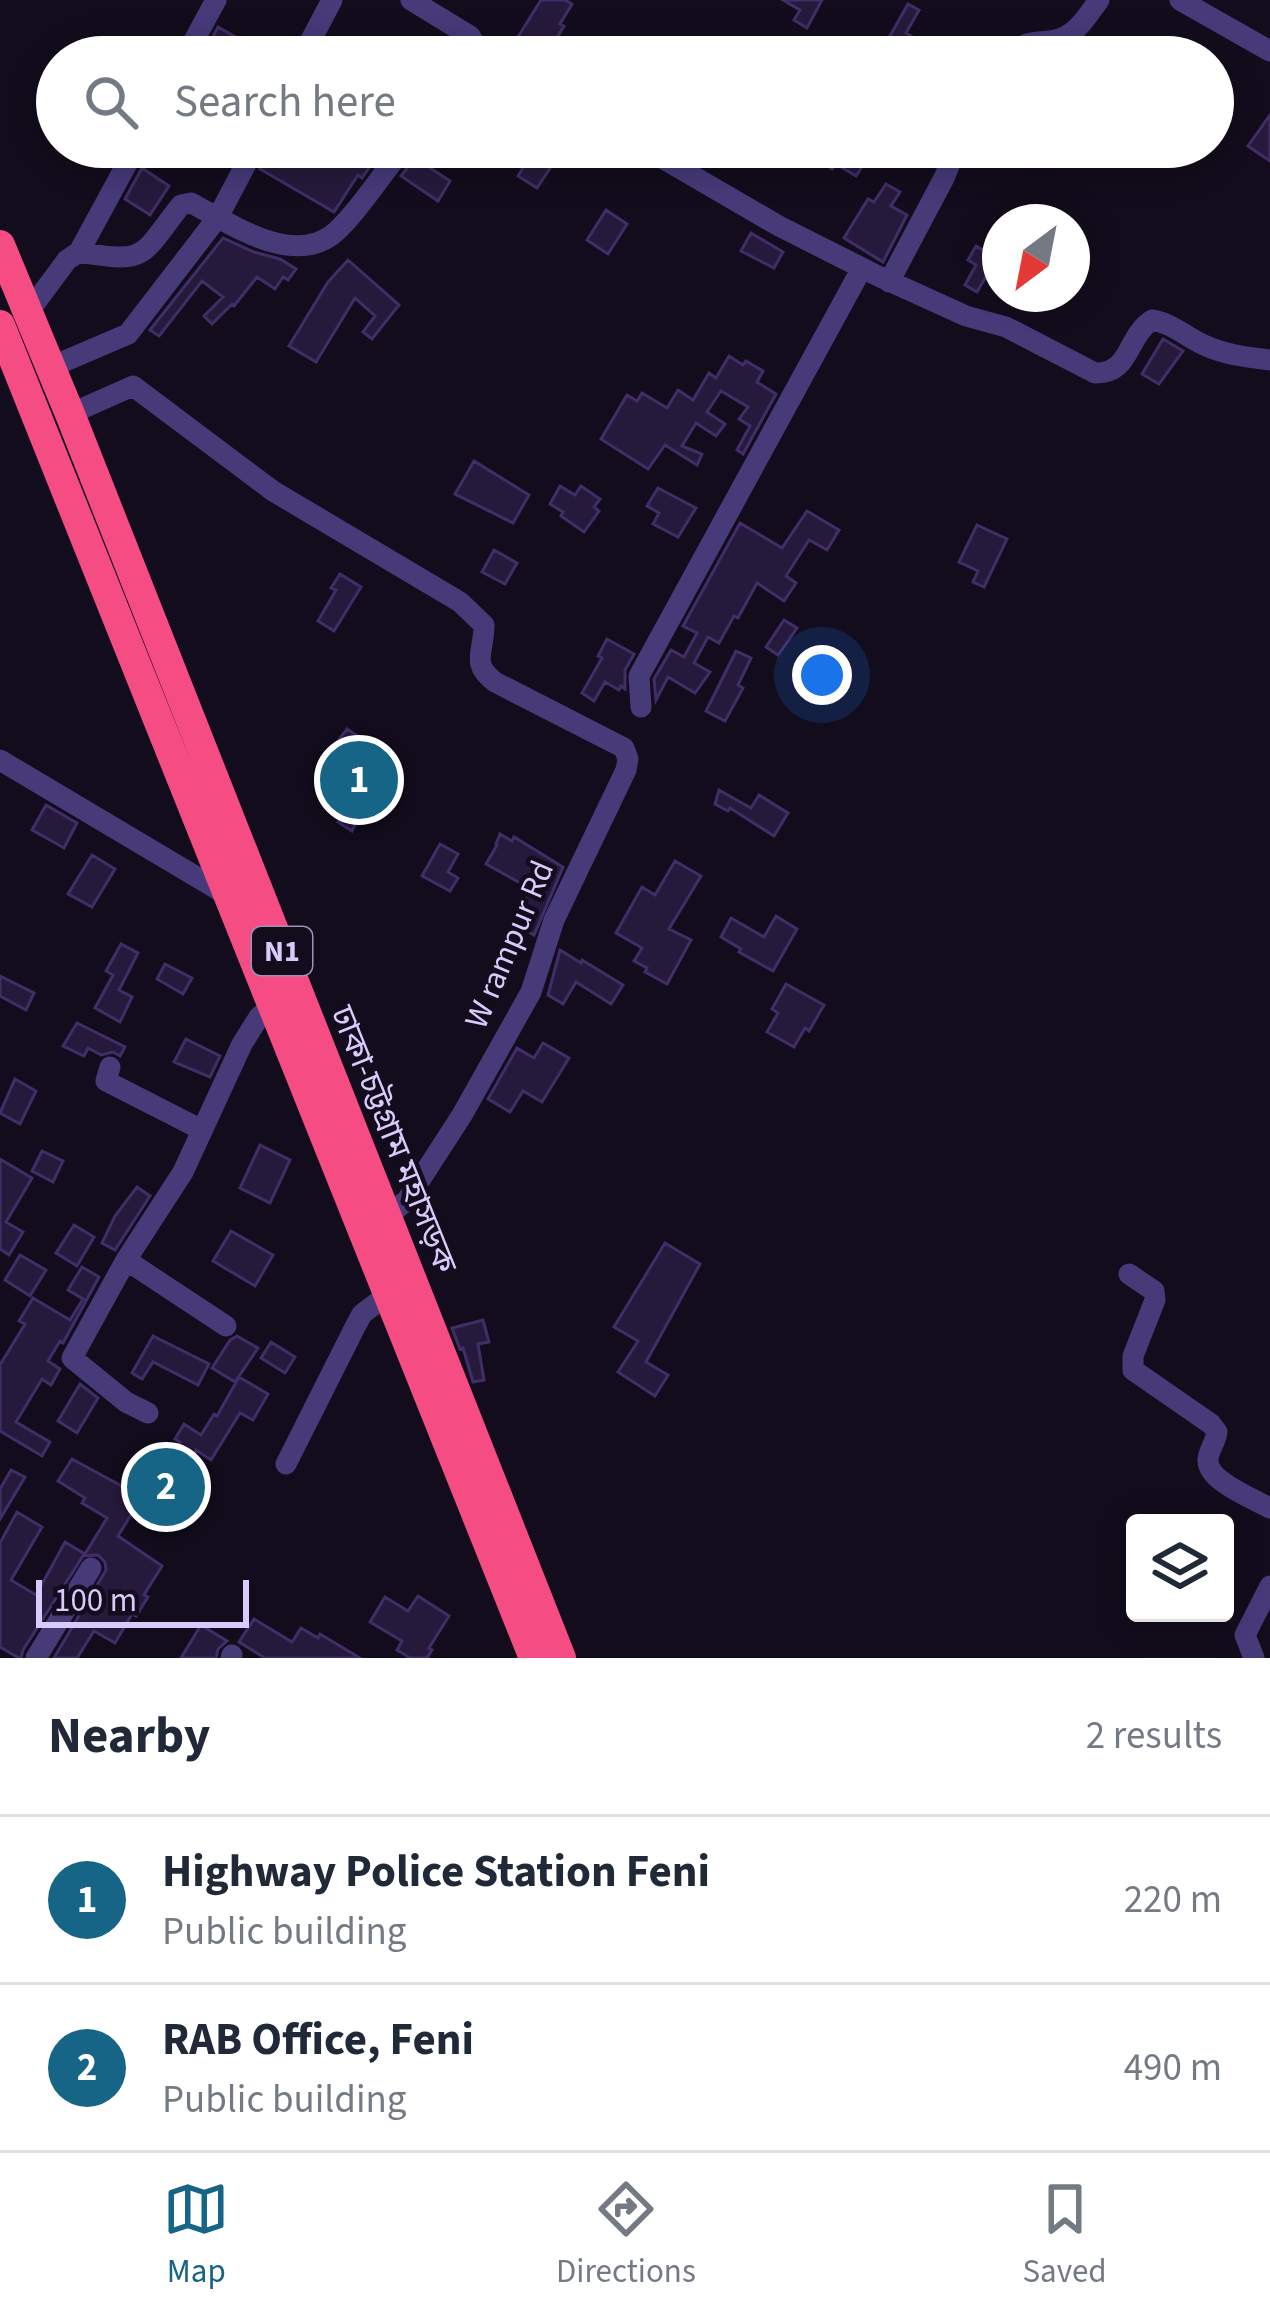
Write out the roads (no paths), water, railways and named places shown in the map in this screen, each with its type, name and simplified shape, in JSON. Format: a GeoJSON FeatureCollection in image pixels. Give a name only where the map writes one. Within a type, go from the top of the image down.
{"type":"FeatureCollection","features":[{"type":"Feature","properties":{"kind":"highway","name":"ঢাকা-চট্টগ্রাম মহাসড়ক"},"geometry":{"type":"LineString","coordinates":[[0,245],[8,329],[227,895],[284,997],[388,1216],[561,1658]]}},
{"type":"Feature","properties":{"kind":"highway","name":"ঢাকা-চট্টগ্রাম মহাসড়ক"},"geometry":{"type":"LineString","coordinates":[[8,329],[52,367],[284,997],[386,1295],[534,1658]]}},
{"type":"Feature","properties":{"kind":"street"},"geometry":{"type":"LineString","coordinates":[[196,36],[216,0]]}},
{"type":"Feature","properties":{"kind":"street"},"geometry":{"type":"LineString","coordinates":[[313,36],[332,0]]}},
{"type":"Feature","properties":{"kind":"street"},"geometry":{"type":"LineString","coordinates":[[411,0],[470,36]]}},
{"type":"Feature","properties":{"kind":"street"},"geometry":{"type":"LineString","coordinates":[[1066,36],[1078,28],[1099,0]]}},
{"type":"Feature","properties":{"kind":"street"},"geometry":{"type":"LineString","coordinates":[[1180,0],[1270,51]]}},
{"type":"Feature","properties":{"kind":"street"},"geometry":{"type":"LineString","coordinates":[[8,329],[79,252],[125,168]]}},
{"type":"Feature","properties":{"kind":"street"},"geometry":{"type":"LineString","coordinates":[[52,367],[128,334],[218,217],[244,168]]}},
{"type":"Feature","properties":{"kind":"street"},"geometry":{"type":"LineString","coordinates":[[79,252],[128,259],[143,254],[182,205],[191,203],[265,239],[298,247],[317,244],[336,232],[387,168]]}},
{"type":"Feature","properties":{"kind":"street"},"geometry":{"type":"LineString","coordinates":[[679,168],[889,282],[966,316],[1006,327],[1095,373],[1116,370],[1152,320],[1227,354],[1270,360]]}},
{"type":"Feature","properties":{"kind":"street"},"geometry":{"type":"LineString","coordinates":[[889,282],[948,168]]}},
{"type":"Feature","properties":{"kind":"street"},"geometry":{"type":"LineString","coordinates":[[640,707],[639,676],[862,268]]}},
{"type":"Feature","properties":{"kind":"street","name":"W rampur Rd"},"geometry":{"type":"LineString","coordinates":[[70,414],[133,386],[273,491],[460,602],[484,625],[479,663],[495,682],[624,748],[626,770],[554,920],[531,992],[462,1115],[407,1200],[388,1216]]}},
{"type":"Feature","properties":{"kind":"street"},"geometry":{"type":"LineString","coordinates":[[0,760],[227,895]]}},
{"type":"Feature","properties":{"kind":"street"},"geometry":{"type":"LineString","coordinates":[[148,1413],[126,1402],[72,1358],[126,1260],[183,1172],[242,1043],[259,1018],[284,997]]}},
{"type":"Feature","properties":{"kind":"street"},"geometry":{"type":"LineString","coordinates":[[110,1067],[106,1081],[202,1130]]}},
{"type":"Feature","properties":{"kind":"street"},"geometry":{"type":"LineString","coordinates":[[126,1260],[226,1326]]}},
{"type":"Feature","properties":{"kind":"street"},"geometry":{"type":"LineString","coordinates":[[1130,1274],[1154,1291],[1155,1300],[1132,1370],[1211,1424],[1217,1432],[1208,1467],[1215,1478],[1270,1508]]}},
{"type":"Feature","properties":{"kind":"street"},"geometry":{"type":"LineString","coordinates":[[286,1464],[362,1314],[386,1295]]}},
{"type":"Feature","properties":{"kind":"street"},"geometry":{"type":"LineString","coordinates":[[36,1658],[92,1568]]}},
{"type":"Feature","properties":{"kind":"street"},"geometry":{"type":"LineString","coordinates":[[1254,1658],[1245,1635],[1270,1586]]}},
{"type":"Feature","properties":{"kind":"place","name":"Highway Police Station Feni"},"geometry":{"type":"Point","coordinates":[359,780]}},
{"type":"Feature","properties":{"kind":"place","name":"RAB Office, Feni"},"geometry":{"type":"Point","coordinates":[166,1487]}}]}
